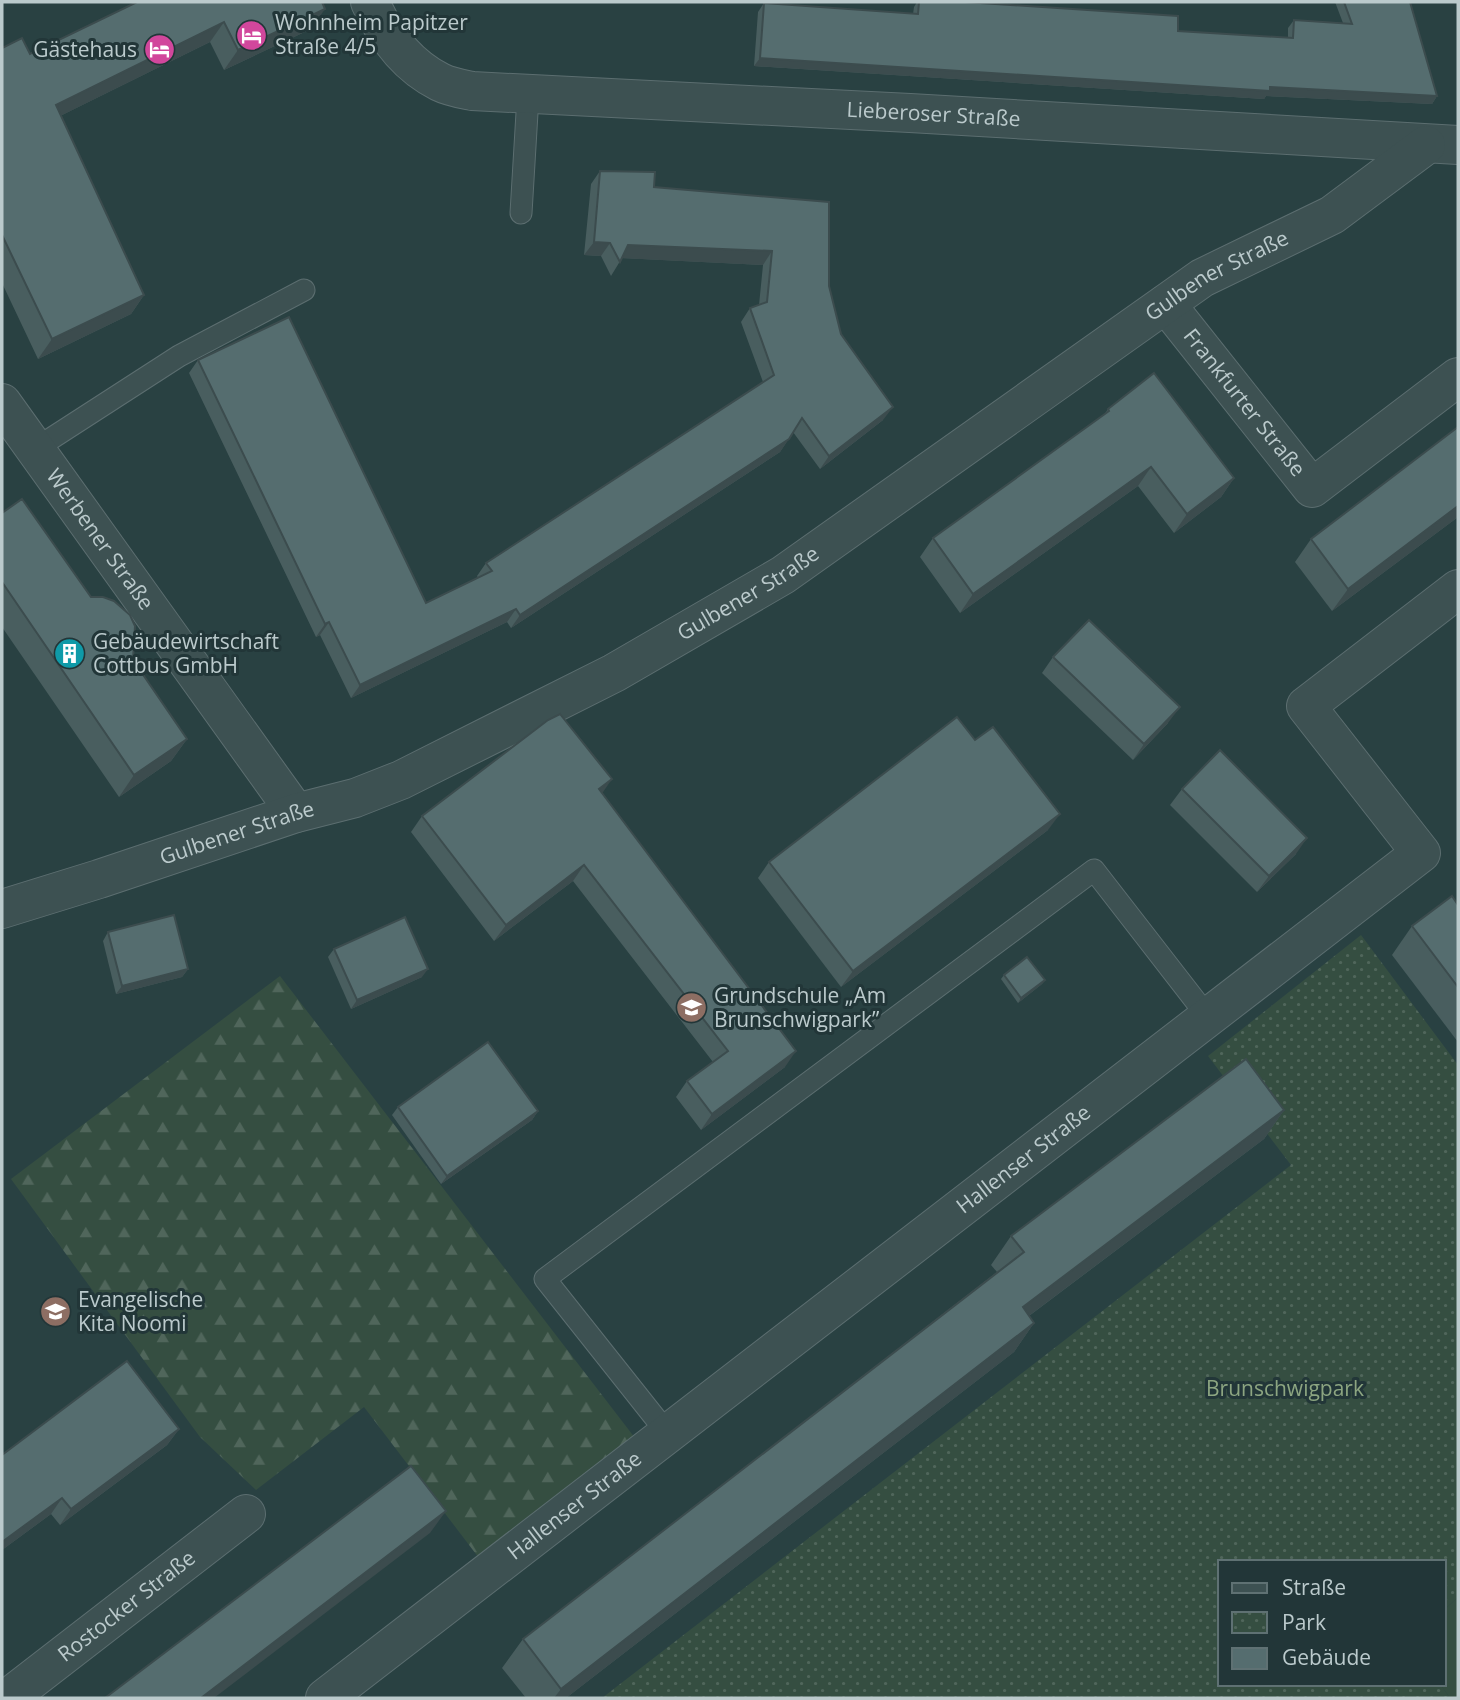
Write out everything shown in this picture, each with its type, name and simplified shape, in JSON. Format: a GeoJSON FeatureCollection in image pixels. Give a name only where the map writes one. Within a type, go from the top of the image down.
{"type":"FeatureCollection","features":[{"type":"Feature","properties":{"kind":"street","name":"Lieberoser Straße"},"geometry":{"type":"LineString","coordinates":[[370,2],[393,45],[416,66],[441,83],[472,91],[528,96],[909,113],[1442,145]]}},
{"type":"Feature","properties":{"kind":"street","name":"Gulbener Straße"},"geometry":{"type":"LineString","coordinates":[[2,909],[296,813],[355,798],[401,780],[614,673],[783,575],[1202,278],[1332,215],[1442,145]]}},
{"type":"Feature","properties":{"kind":"street","name":"Frankfurter Straße"},"geometry":{"type":"LineString","coordinates":[[1166,304],[1312,488],[1458,377]]}},
{"type":"Feature","properties":{"kind":"street","name":"Werbener Straße"},"geometry":{"type":"LineString","coordinates":[[2,403],[296,813]]}},
{"type":"Feature","properties":{"kind":"street","name":"Hallenser Straße"},"geometry":{"type":"LineString","coordinates":[[325,1698],[1421,853],[1306,706],[1458,589]]}},
{"type":"Feature","properties":{"kind":"street","name":"Rostocker Straße"},"geometry":{"type":"LineString","coordinates":[[8,1698],[246,1514]]}},
{"type":"Feature","properties":{"kind":"lane"},"geometry":{"type":"LineString","coordinates":[[521,213],[528,96]]}},
{"type":"Feature","properties":{"kind":"lane"},"geometry":{"type":"LineString","coordinates":[[35,449],[179,356],[304,290]]}},
{"type":"Feature","properties":{"kind":"lane"},"geometry":{"type":"LineString","coordinates":[[668,1434],[545,1279],[1094,870],[1208,1017]]}},
{"type":"Feature","properties":{"kind":"green space","name":"Brunschwigpark"},"geometry":{"type":"Polygon","coordinates":[[[1361,935],[1458,1065],[1458,1597],[1446,1608],[1446,1560],[1218,1560],[1218,1686],[1441,1686],[1450,1698],[602,1698],[1291,1165],[1208,1056],[1361,935]]]}},
{"type":"Feature","properties":{"kind":"green space"},"geometry":{"type":"Polygon","coordinates":[[[280,976],[635,1438],[482,1562],[364,1407],[256,1490],[200,1437],[11,1179],[280,976]]]}},
{"type":"Feature","properties":{"kind":"green space"},"geometry":{"type":"Polygon","coordinates":[[[1458,1597],[1458,1698],[1450,1698],[1441,1686],[1446,1686],[1446,1608],[1458,1597]]]}},
{"type":"Feature","properties":{"kind":"building"},"geometry":{"type":"Polygon","coordinates":[[[137,2],[322,2],[325,9],[238,50],[224,22],[56,105],[144,295],[52,339],[2,235],[2,48],[22,38],[30,54],[137,2]]]}},
{"type":"Feature","properties":{"kind":"building"},"geometry":{"type":"Polygon","coordinates":[[[919,2],[965,2],[1178,16],[1178,31],[1293,38],[1294,20],[1352,24],[1344,2],[1410,2],[1437,96],[1270,87],[1270,91],[760,58],[764,3],[918,14],[919,2]]]}},
{"type":"Feature","properties":{"kind":"building"},"geometry":{"type":"Polygon","coordinates":[[[600,171],[655,172],[654,187],[829,202],[829,286],[841,334],[893,407],[829,456],[802,418],[789,439],[520,615],[516,609],[360,685],[329,622],[325,624],[198,360],[289,317],[426,603],[492,571],[486,563],[774,375],[750,308],[767,302],[772,251],[628,245],[620,262],[610,243],[594,242],[600,171]]]}},
{"type":"Feature","properties":{"kind":"building"},"geometry":{"type":"Polygon","coordinates":[[[1154,373],[1234,478],[1187,514],[1151,467],[973,594],[933,538],[1109,411],[1108,409],[1154,373]]]}},
{"type":"Feature","properties":{"kind":"building"},"geometry":{"type":"Polygon","coordinates":[[[1458,427],[1458,506],[1348,589],[1311,539],[1458,427]]]}},
{"type":"Feature","properties":{"kind":"building"},"geometry":{"type":"Polygon","coordinates":[[[22,499],[91,597],[114,601],[130,615],[135,626],[133,660],[187,739],[134,775],[2,582],[2,513],[22,499]]]}},
{"type":"Feature","properties":{"kind":"building"},"geometry":{"type":"Polygon","coordinates":[[[1089,620],[1180,707],[1144,744],[1053,657],[1089,620]]]}},
{"type":"Feature","properties":{"kind":"building","name":"Grundschule „Am Brunschwigpark”"},"geometry":{"type":"Polygon","coordinates":[[[560,714],[612,779],[599,789],[796,1051],[712,1114],[687,1081],[728,1051],[584,865],[506,925],[422,816],[548,720],[560,714]]]}},
{"type":"Feature","properties":{"kind":"building"},"geometry":{"type":"Polygon","coordinates":[[[957,717],[975,740],[993,727],[1060,814],[853,971],[769,862],[957,717]]]}},
{"type":"Feature","properties":{"kind":"building"},"geometry":{"type":"Polygon","coordinates":[[[1220,750],[1307,838],[1269,876],[1182,789],[1220,750]]]}},
{"type":"Feature","properties":{"kind":"building"},"geometry":{"type":"Polygon","coordinates":[[[1452,896],[1458,905],[1458,987],[1412,926],[1452,896]]]}},
{"type":"Feature","properties":{"kind":"building"},"geometry":{"type":"Polygon","coordinates":[[[174,915],[188,969],[122,986],[108,932],[174,915]]]}},
{"type":"Feature","properties":{"kind":"building"},"geometry":{"type":"Polygon","coordinates":[[[405,917],[428,969],[357,1000],[334,949],[405,917]]]}},
{"type":"Feature","properties":{"kind":"building"},"geometry":{"type":"Polygon","coordinates":[[[1027,957],[1045,980],[1021,998],[1004,975],[1027,957]]]}},
{"type":"Feature","properties":{"kind":"building"},"geometry":{"type":"Polygon","coordinates":[[[488,1042],[538,1111],[447,1176],[398,1107],[488,1042]]]}},
{"type":"Feature","properties":{"kind":"building"},"geometry":{"type":"Polygon","coordinates":[[[1246,1059],[1284,1110],[1023,1307],[1034,1323],[561,1689],[523,1639],[1024,1252],[1011,1236],[1246,1059]]]}},
{"type":"Feature","properties":{"kind":"building"},"geometry":{"type":"Polygon","coordinates":[[[127,1361],[179,1429],[71,1509],[62,1498],[2,1542],[2,1455],[127,1361]]]}},
{"type":"Feature","properties":{"kind":"building"},"geometry":{"type":"Polygon","coordinates":[[[411,1466],[446,1511],[201,1698],[105,1698],[411,1466]]]}},
{"type":"Feature","properties":{"kind":"place","name":"Wohnheim Papitzer Straße 4/5"},"geometry":{"type":"Point","coordinates":[252,35]}},
{"type":"Feature","properties":{"kind":"place","name":"Gästehaus"},"geometry":{"type":"Point","coordinates":[160,50]}},
{"type":"Feature","properties":{"kind":"place","name":"Gebäudewirtschaft Cottbus GmbH"},"geometry":{"type":"Point","coordinates":[70,654]}},
{"type":"Feature","properties":{"kind":"place","name":"Grundschule „Am Brunschwigpark”"},"geometry":{"type":"Point","coordinates":[691,1008]}},
{"type":"Feature","properties":{"kind":"place","name":"Evangelische Kita Noomi"},"geometry":{"type":"Point","coordinates":[55,1312]}}]}
